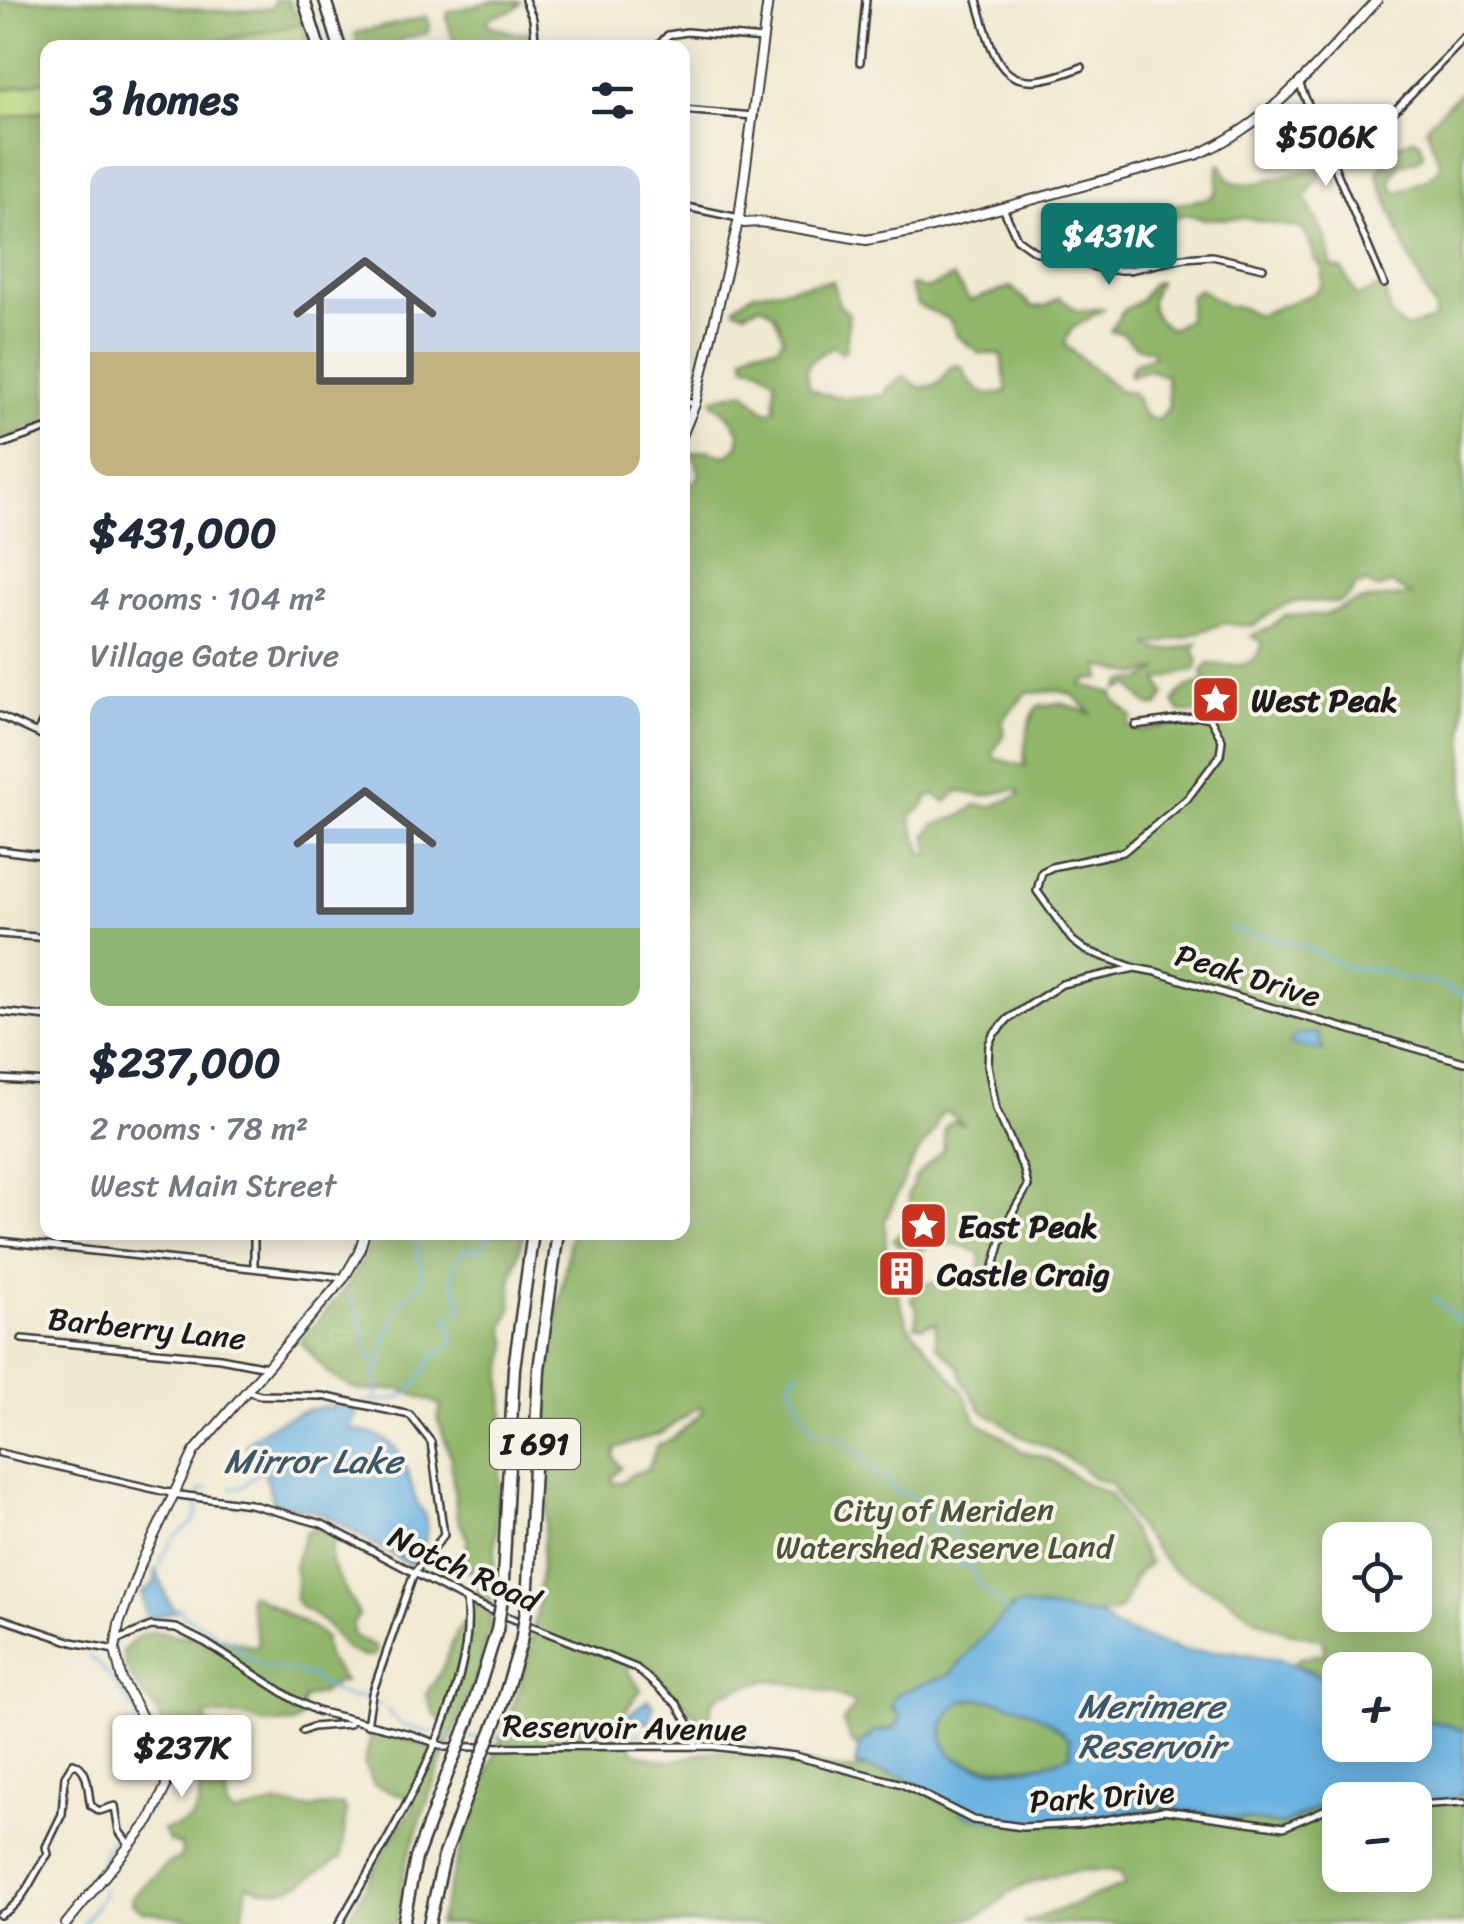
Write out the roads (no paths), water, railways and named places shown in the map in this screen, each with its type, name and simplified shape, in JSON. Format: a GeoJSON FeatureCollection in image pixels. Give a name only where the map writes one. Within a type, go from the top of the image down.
{"type":"FeatureCollection","features":[{"type":"Feature","properties":{"kind":"highway"},"geometry":{"type":"LineString","coordinates":[[304,0],[316,40]]}},
{"type":"Feature","properties":{"kind":"highway"},"geometry":{"type":"LineString","coordinates":[[325,0],[338,40]]}},
{"type":"Feature","properties":{"kind":"highway","name":"I 691"},"geometry":{"type":"LineString","coordinates":[[403,1924],[416,1858],[468,1722],[497,1630],[514,1368],[531,1240]]}},
{"type":"Feature","properties":{"kind":"highway","name":"I 691"},"geometry":{"type":"LineString","coordinates":[[429,1924],[444,1857],[521,1642],[527,1605],[540,1369],[557,1240]]}},
{"type":"Feature","properties":{"kind":"main road"},"geometry":{"type":"LineString","coordinates":[[690,416],[739,218],[768,0]]}},
{"type":"Feature","properties":{"kind":"main road"},"geometry":{"type":"LineString","coordinates":[[739,218],[750,224],[760,222],[866,240],[917,231],[1196,155],[1228,142],[1254,125],[1377,0]]}},
{"type":"Feature","properties":{"kind":"main road"},"geometry":{"type":"LineString","coordinates":[[66,1924],[130,1846],[160,1804],[166,1786],[161,1748],[122,1680],[115,1645],[132,1584],[194,1452],[344,1278],[362,1240]]}},
{"type":"Feature","properties":{"kind":"street"},"geometry":{"type":"LineString","coordinates":[[524,0],[533,19],[535,40]]}},
{"type":"Feature","properties":{"kind":"street"},"geometry":{"type":"LineString","coordinates":[[860,62],[866,0]]}},
{"type":"Feature","properties":{"kind":"street"},"geometry":{"type":"LineString","coordinates":[[977,0],[990,49],[998,64],[1010,74],[1029,81],[1044,81],[1082,67]]}},
{"type":"Feature","properties":{"kind":"street"},"geometry":{"type":"LineString","coordinates":[[663,40],[668,35],[687,32],[763,39]]}},
{"type":"Feature","properties":{"kind":"street"},"geometry":{"type":"LineString","coordinates":[[1379,127],[1464,39]]}},
{"type":"Feature","properties":{"kind":"street"},"geometry":{"type":"LineString","coordinates":[[1298,83],[1384,284]]}},
{"type":"Feature","properties":{"kind":"street"},"geometry":{"type":"LineString","coordinates":[[690,111],[754,116]]}},
{"type":"Feature","properties":{"kind":"street"},"geometry":{"type":"LineString","coordinates":[[690,208],[739,218]]}},
{"type":"Feature","properties":{"kind":"street"},"geometry":{"type":"LineString","coordinates":[[1003,208],[1017,240],[1034,251],[1106,270],[1129,270],[1212,256],[1263,268]]}},
{"type":"Feature","properties":{"kind":"street"},"geometry":{"type":"LineString","coordinates":[[690,403],[695,404]]}},
{"type":"Feature","properties":{"kind":"street"},"geometry":{"type":"LineString","coordinates":[[0,445],[40,431]]}},
{"type":"Feature","properties":{"kind":"street"},"geometry":{"type":"LineString","coordinates":[[0,716],[38,733],[40,729]]}},
{"type":"Feature","properties":{"kind":"street"},"geometry":{"type":"LineString","coordinates":[[1135,725],[1210,718],[1222,740],[1220,755],[1198,788],[1123,852],[1052,867],[1042,872],[1037,891],[1072,940],[1084,950],[1135,968]]}},
{"type":"Feature","properties":{"kind":"street"},"geometry":{"type":"LineString","coordinates":[[0,850],[40,855]]}},
{"type":"Feature","properties":{"kind":"street"},"geometry":{"type":"LineString","coordinates":[[0,934],[40,937]]}},
{"type":"Feature","properties":{"kind":"street","name":"Peak Drive"},"geometry":{"type":"LineString","coordinates":[[988,1275],[1006,1224],[1028,1186],[996,1109],[988,1065],[990,1040],[1008,1019],[1062,984],[1135,968],[1464,1062]]}},
{"type":"Feature","properties":{"kind":"street"},"geometry":{"type":"LineString","coordinates":[[0,1012],[40,1016]]}},
{"type":"Feature","properties":{"kind":"street"},"geometry":{"type":"LineString","coordinates":[[0,1079],[40,1082]]}},
{"type":"Feature","properties":{"kind":"street"},"geometry":{"type":"LineString","coordinates":[[254,1240],[254,1268]]}},
{"type":"Feature","properties":{"kind":"street"},"geometry":{"type":"LineString","coordinates":[[0,1241],[344,1278]]}},
{"type":"Feature","properties":{"kind":"street","name":"Barberry Lane"},"geometry":{"type":"LineString","coordinates":[[22,1339],[220,1358],[267,1367]]}},
{"type":"Feature","properties":{"kind":"street"},"geometry":{"type":"LineString","coordinates":[[246,1392],[332,1398],[404,1412],[428,1435],[434,1451],[444,1535],[414,1574],[372,1694],[367,1724]]}},
{"type":"Feature","properties":{"kind":"street","name":"Notch Road"},"geometry":{"type":"LineString","coordinates":[[0,1453],[301,1516],[330,1528],[466,1600],[636,1668],[677,1704],[693,1731],[696,1746]]}},
{"type":"Feature","properties":{"kind":"street"},"geometry":{"type":"LineString","coordinates":[[339,1924],[411,1800],[434,1744],[469,1636],[466,1600]]}},
{"type":"Feature","properties":{"kind":"street"},"geometry":{"type":"LineString","coordinates":[[0,1618],[72,1642],[115,1645],[151,1626],[176,1628],[305,1706],[356,1722]]}},
{"type":"Feature","properties":{"kind":"street"},"geometry":{"type":"LineString","coordinates":[[303,1731],[356,1722]]}},
{"type":"Feature","properties":{"kind":"street","name":"Reservoir Avenue"},"geometry":{"type":"LineString","coordinates":[[356,1722],[451,1748],[696,1746],[824,1761],[902,1784],[982,1823]]}},
{"type":"Feature","properties":{"kind":"street"},"geometry":{"type":"LineString","coordinates":[[0,1915],[21,1901],[34,1872],[48,1854],[46,1847],[64,1807],[65,1776],[73,1763],[86,1774],[91,1806],[99,1811],[116,1806],[118,1830],[130,1846]]}},
{"type":"Feature","properties":{"kind":"street"},"geometry":{"type":"LineString","coordinates":[[1432,1804],[1464,1802]]}},
{"type":"Feature","properties":{"kind":"street","name":"Park Drive"},"geometry":{"type":"LineString","coordinates":[[982,1823],[1058,1826],[1174,1810],[1284,1826],[1322,1810]]}},
{"type":"Feature","properties":{"kind":"water"},"geometry":{"type":"Polygon","coordinates":[[[1300,1034],[1318,1034],[1323,1050],[1290,1045],[1291,1039],[1300,1034]]]}},
{"type":"Feature","properties":{"kind":"water","name":"Mirror Lake"},"geometry":{"type":"Polygon","coordinates":[[[333,1406],[359,1409],[349,1429],[379,1437],[403,1460],[426,1519],[426,1537],[419,1560],[410,1564],[319,1513],[273,1501],[261,1463],[246,1447],[247,1443],[287,1417],[333,1406]]]}},
{"type":"Feature","properties":{"kind":"water"},"geometry":{"type":"Polygon","coordinates":[[[156,1570],[176,1611],[152,1618],[146,1614],[142,1593],[154,1584],[156,1570]]]}},
{"type":"Feature","properties":{"kind":"water","name":"Merimere Reservoir"},"geometry":{"type":"Polygon","coordinates":[[[1017,1605],[1101,1616],[1116,1628],[1184,1651],[1236,1652],[1285,1661],[1322,1677],[1322,1762],[1432,1762],[1432,1722],[1464,1732],[1464,1790],[1454,1799],[1434,1802],[1432,1782],[1322,1782],[1322,1805],[1283,1825],[1161,1807],[1066,1822],[1005,1823],[970,1816],[907,1778],[855,1765],[859,1744],[872,1732],[897,1725],[901,1716],[891,1705],[897,1694],[951,1674],[993,1625],[1017,1605]],[[969,1699],[958,1704],[950,1712],[943,1732],[952,1754],[965,1763],[1002,1769],[1041,1765],[1071,1754],[1069,1739],[1058,1729],[1010,1704],[969,1699]]]}},
{"type":"Feature","properties":{"kind":"water"},"geometry":{"type":"Polygon","coordinates":[[[648,1700],[653,1705],[650,1723],[628,1720],[629,1714],[648,1700]]]}},
{"type":"Feature","properties":{"kind":"waterway"},"geometry":{"type":"LineString","coordinates":[[1229,929],[1297,944],[1350,968],[1383,970],[1397,977],[1436,983],[1464,996]]}},
{"type":"Feature","properties":{"kind":"waterway"},"geometry":{"type":"LineString","coordinates":[[374,1399],[374,1373],[382,1365],[383,1338],[392,1327],[397,1308],[421,1284],[415,1240]]}},
{"type":"Feature","properties":{"kind":"waterway"},"geometry":{"type":"LineString","coordinates":[[363,1402],[407,1394],[431,1359],[452,1344],[447,1317],[462,1309],[453,1277],[455,1263],[466,1249],[483,1249],[486,1240]]}},
{"type":"Feature","properties":{"kind":"waterway"},"geometry":{"type":"LineString","coordinates":[[350,1292],[368,1351],[377,1367]]}},
{"type":"Feature","properties":{"kind":"waterway"},"geometry":{"type":"LineString","coordinates":[[1433,1297],[1464,1325]]}},
{"type":"Feature","properties":{"kind":"waterway"},"geometry":{"type":"LineString","coordinates":[[799,1369],[789,1384],[806,1420],[819,1433],[839,1436],[862,1454],[873,1471],[889,1480],[894,1491],[907,1493],[926,1510],[950,1560],[969,1566],[982,1588],[1008,1614]]}},
{"type":"Feature","properties":{"kind":"waterway"},"geometry":{"type":"LineString","coordinates":[[231,1488],[241,1488],[264,1467]]}},
{"type":"Feature","properties":{"kind":"waterway"},"geometry":{"type":"LineString","coordinates":[[198,1495],[208,1488]]}},
{"type":"Feature","properties":{"kind":"waterway"},"geometry":{"type":"LineString","coordinates":[[158,1569],[170,1543],[197,1515],[197,1503]]}},
{"type":"Feature","properties":{"kind":"waterway"},"geometry":{"type":"LineString","coordinates":[[950,1508],[950,1526],[965,1563]]}},
{"type":"Feature","properties":{"kind":"waterway"},"geometry":{"type":"LineString","coordinates":[[173,1609],[179,1608],[183,1615],[218,1637],[232,1641],[255,1663],[311,1676],[350,1698],[360,1697],[380,1706]]}},
{"type":"Feature","properties":{"kind":"waterway"},"geometry":{"type":"LineString","coordinates":[[126,1630],[148,1615]]}},
{"type":"Feature","properties":{"kind":"waterway"},"geometry":{"type":"LineString","coordinates":[[88,1655],[111,1679],[135,1714],[157,1769],[155,1798],[129,1831]]}},
{"type":"Feature","properties":{"kind":"waterway"},"geometry":{"type":"LineString","coordinates":[[387,1710],[401,1725],[432,1733]]}},
{"type":"Feature","properties":{"kind":"waterway"},"geometry":{"type":"LineString","coordinates":[[495,1737],[565,1732],[585,1738],[596,1734],[654,1732]]}},
{"type":"Feature","properties":{"kind":"waterway"},"geometry":{"type":"LineString","coordinates":[[658,1732],[690,1733]]}},
{"type":"Feature","properties":{"kind":"waterway"},"geometry":{"type":"LineString","coordinates":[[699,1734],[713,1736]]}},
{"type":"Feature","properties":{"kind":"waterway"},"geometry":{"type":"LineString","coordinates":[[445,1736],[457,1738]]}},
{"type":"Feature","properties":{"kind":"waterway"},"geometry":{"type":"LineString","coordinates":[[465,1738],[487,1737]]}},
{"type":"Feature","properties":{"kind":"waterway"},"geometry":{"type":"LineString","coordinates":[[727,1739],[759,1744]]}},
{"type":"Feature","properties":{"kind":"waterway"},"geometry":{"type":"LineString","coordinates":[[95,1879],[105,1849],[115,1837]]}},
{"type":"Feature","properties":{"kind":"waterway"},"geometry":{"type":"LineString","coordinates":[[83,1924],[103,1895],[102,1889]]}},
{"type":"Feature","properties":{"kind":"place","name":"West Peak"},"geometry":{"type":"Point","coordinates":[1216,700]}},
{"type":"Feature","properties":{"kind":"place","name":"East Peak"},"geometry":{"type":"Point","coordinates":[923,1226]}},
{"type":"Feature","properties":{"kind":"place","name":"Castle Craig"},"geometry":{"type":"Point","coordinates":[902,1274]}},
{"type":"Feature","properties":{"kind":"park label","name":"City of Meriden Watershed Reserve Land"},"geometry":{"type":"Point","coordinates":[944,1528]}}]}
